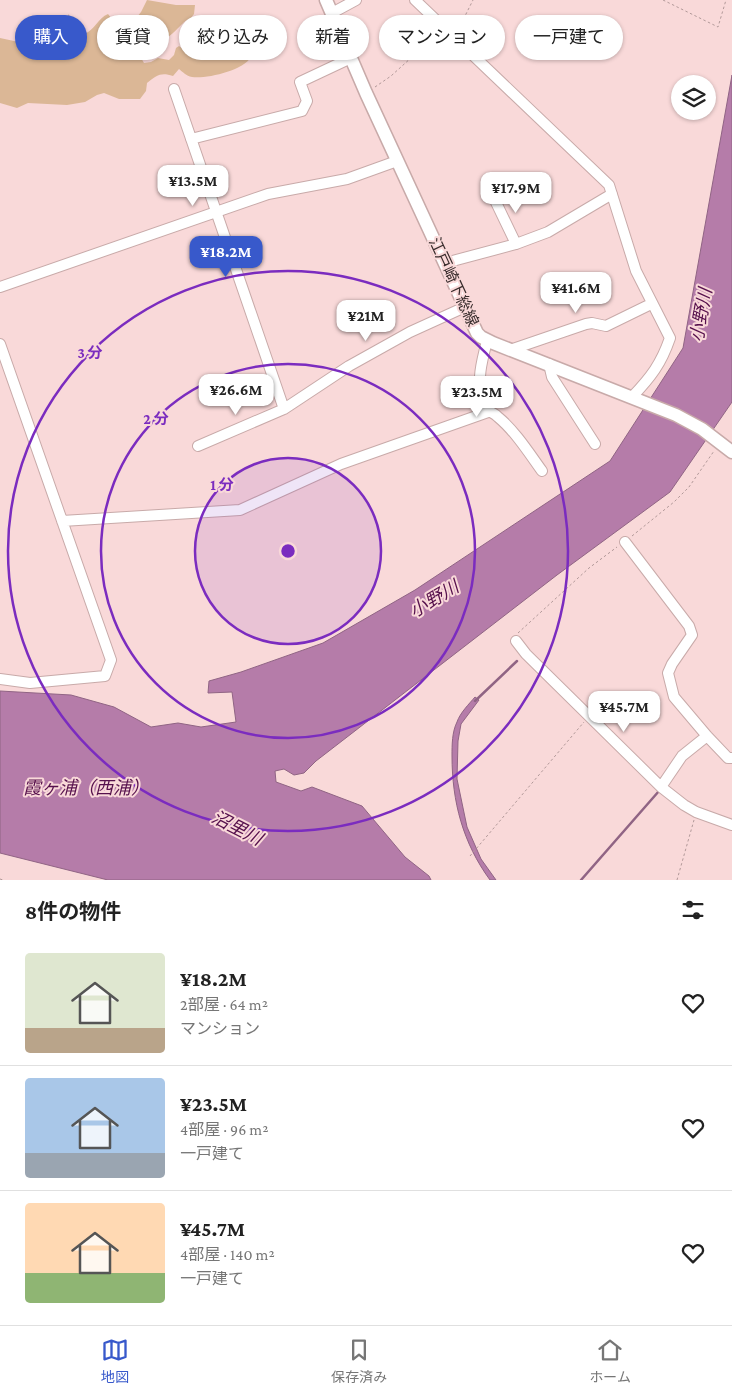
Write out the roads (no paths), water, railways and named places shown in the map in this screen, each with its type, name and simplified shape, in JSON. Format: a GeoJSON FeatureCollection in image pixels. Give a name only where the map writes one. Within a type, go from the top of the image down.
{"type":"FeatureCollection","features":[{"type":"Feature","properties":{"kind":"main road","name":"江戸崎下総線"},"geometry":{"type":"LineString","coordinates":[[326,0],[332,13]]}},
{"type":"Feature","properties":{"kind":"main road","name":"江戸崎下総線"},"geometry":{"type":"LineString","coordinates":[[352,60],[476,333],[487,341],[676,414],[725,444]]}},
{"type":"Feature","properties":{"kind":"street"},"geometry":{"type":"LineString","coordinates":[[332,13],[356,0]]}},
{"type":"Feature","properties":{"kind":"street"},"geometry":{"type":"LineString","coordinates":[[415,0],[609,185],[636,271],[651,304],[670,338],[663,359],[635,398]]}},
{"type":"Feature","properties":{"kind":"street"},"geometry":{"type":"LineString","coordinates":[[191,139],[302,111],[307,101],[300,82],[347,60]]}},
{"type":"Feature","properties":{"kind":"street"},"geometry":{"type":"LineString","coordinates":[[174,89],[284,409]]}},
{"type":"Feature","properties":{"kind":"street"},"geometry":{"type":"LineString","coordinates":[[0,287],[268,194],[347,179],[397,161]]}},
{"type":"Feature","properties":{"kind":"street"},"geometry":{"type":"LineString","coordinates":[[492,194],[516,244]]}},
{"type":"Feature","properties":{"kind":"street"},"geometry":{"type":"LineString","coordinates":[[445,263],[516,244],[548,232],[612,194]]}},
{"type":"Feature","properties":{"kind":"street"},"geometry":{"type":"LineString","coordinates":[[510,350],[586,324],[592,323],[606,326],[651,304]]}},
{"type":"Feature","properties":{"kind":"street"},"geometry":{"type":"LineString","coordinates":[[198,446],[284,409],[349,366],[410,332],[465,306]]}},
{"type":"Feature","properties":{"kind":"street"},"geometry":{"type":"LineString","coordinates":[[487,341],[480,371],[482,401],[488,412],[497,416],[542,471]]}},
{"type":"Feature","properties":{"kind":"street"},"geometry":{"type":"LineString","coordinates":[[0,344],[111,660],[105,676],[30,682],[0,679]]}},
{"type":"Feature","properties":{"kind":"street"},"geometry":{"type":"LineString","coordinates":[[549,364],[552,377],[595,444]]}},
{"type":"Feature","properties":{"kind":"street"},"geometry":{"type":"LineString","coordinates":[[62,521],[240,510],[341,464],[488,412]]}},
{"type":"Feature","properties":{"kind":"street"},"geometry":{"type":"LineString","coordinates":[[625,542],[689,626],[692,635],[668,672],[674,697],[707,736],[728,758],[732,758]]}},
{"type":"Feature","properties":{"kind":"street"},"geometry":{"type":"LineString","coordinates":[[516,641],[526,654],[661,787],[696,812],[732,825]]}},
{"type":"Feature","properties":{"kind":"street"},"geometry":{"type":"LineString","coordinates":[[661,787],[682,756],[707,736]]}},
{"type":"Feature","properties":{"kind":"water","name":"霞ヶ浦（西浦）"},"geometry":{"type":"Polygon","coordinates":[[[732,75],[732,402],[670,492],[557,575],[316,761],[304,773],[294,775],[284,769],[275,771],[276,782],[301,791],[312,787],[362,806],[405,857],[429,876],[431,880],[108,880],[0,853],[0,691],[71,695],[114,707],[151,727],[178,723],[201,727],[236,722],[232,692],[208,693],[209,681],[241,672],[323,643],[415,590],[610,461],[683,348],[732,75]]]}},
{"type":"Feature","properties":{"kind":"water"},"geometry":{"type":"Polygon","coordinates":[[[475,697],[479,700],[461,724],[458,741],[457,779],[467,827],[481,859],[496,880],[490,880],[466,837],[454,790],[452,743],[454,730],[460,715],[475,697]]]}},
{"type":"Feature","properties":{"kind":"waterway"},"geometry":{"type":"LineString","coordinates":[[475,701],[517,661]]}},
{"type":"Feature","properties":{"kind":"waterway"},"geometry":{"type":"LineString","coordinates":[[581,880],[659,791]]}},
{"type":"Feature","properties":{"kind":"water label","name":"小野川"},"geometry":{"type":"Point","coordinates":[701,315]}},
{"type":"Feature","properties":{"kind":"water label","name":"小野川"},"geometry":{"type":"Point","coordinates":[434,599]}},
{"type":"Feature","properties":{"kind":"water label","name":"沼里川"},"geometry":{"type":"Point","coordinates":[237,828]}}]}
